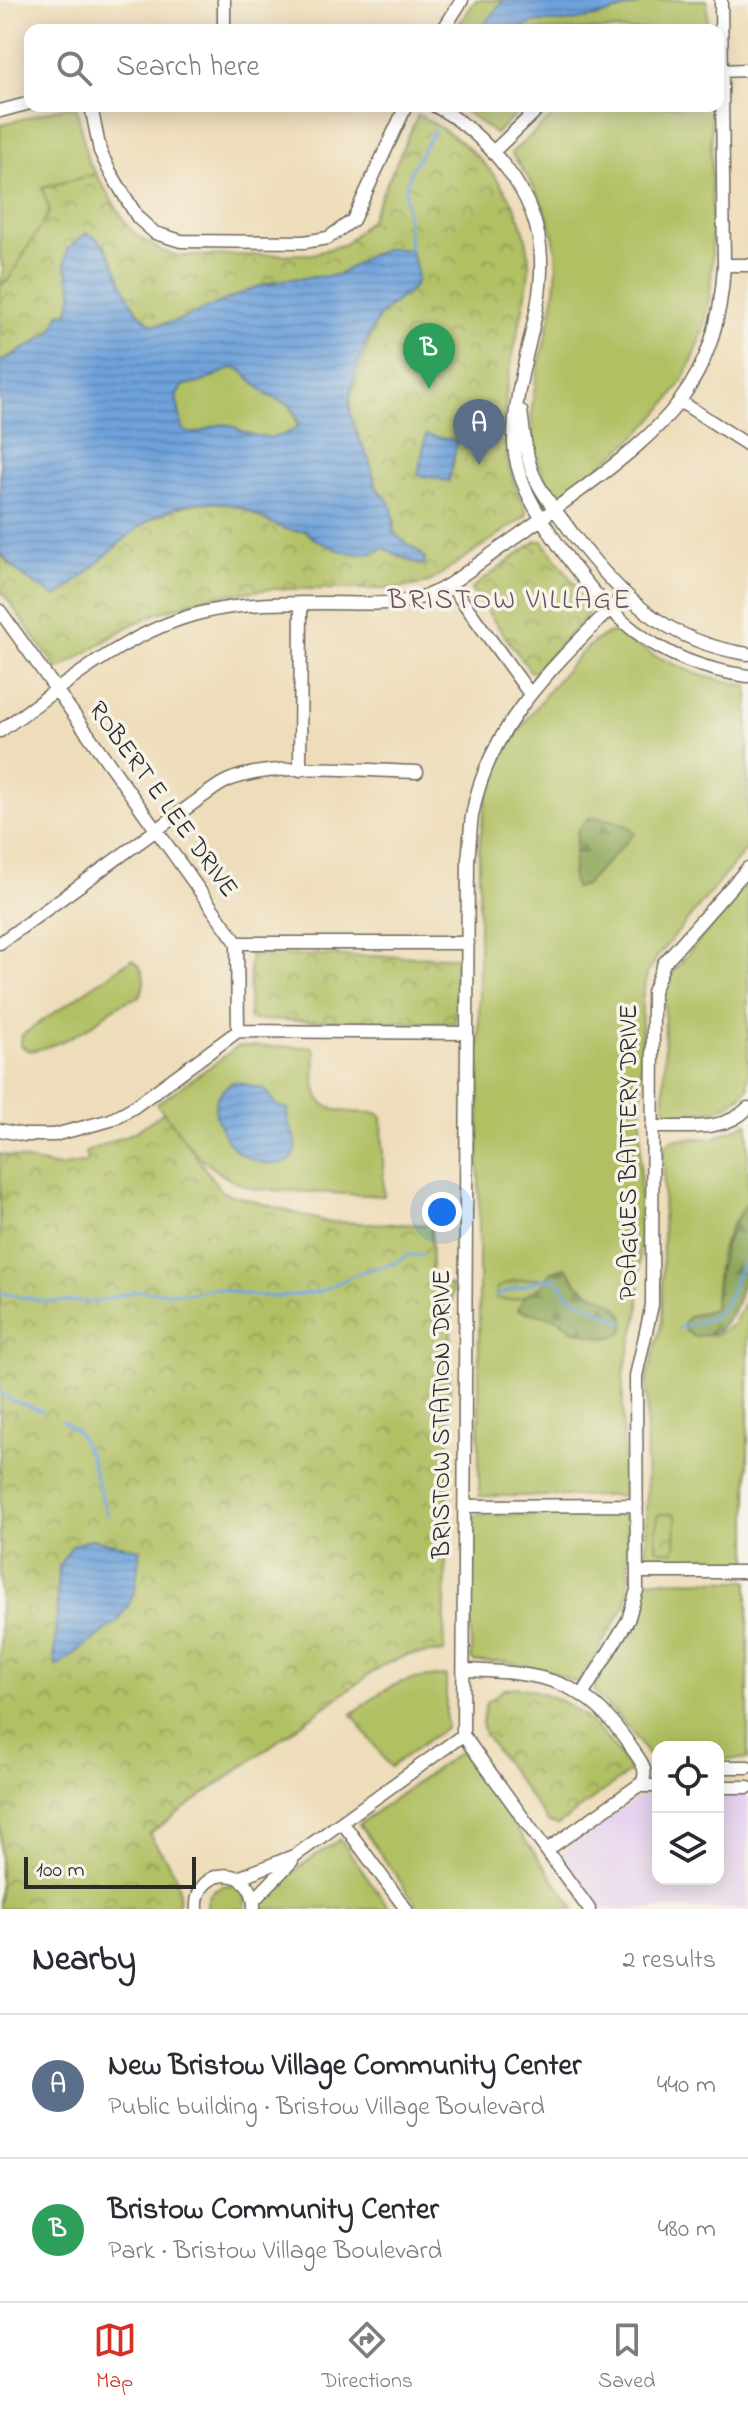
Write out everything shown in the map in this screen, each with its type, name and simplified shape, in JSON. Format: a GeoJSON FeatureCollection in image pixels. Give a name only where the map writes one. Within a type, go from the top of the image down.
{"type":"FeatureCollection","features":[{"type":"Feature","properties":{"kind":"street"},"geometry":{"type":"LineString","coordinates":[[224,0],[224,24]]}},
{"type":"Feature","properties":{"kind":"street"},"geometry":{"type":"LineString","coordinates":[[447,24],[462,0]]}},
{"type":"Feature","properties":{"kind":"street"},"geometry":{"type":"LineString","coordinates":[[721,0],[721,24]]}},
{"type":"Feature","properties":{"kind":"street"},"geometry":{"type":"LineString","coordinates":[[724,71],[748,70]]}},
{"type":"Feature","properties":{"kind":"street"},"geometry":{"type":"LineString","coordinates":[[0,111],[24,105]]}},
{"type":"Feature","properties":{"kind":"street"},"geometry":{"type":"LineString","coordinates":[[92,112],[100,151],[109,170],[133,211],[155,233],[181,241],[304,242],[328,238],[353,220],[403,112]]}},
{"type":"Feature","properties":{"kind":"street"},"geometry":{"type":"LineString","coordinates":[[445,112],[494,151],[524,194],[540,237],[540,290],[519,396],[514,446],[528,495],[572,566],[609,611],[641,637],[668,653],[702,666],[748,676]]}},
{"type":"Feature","properties":{"kind":"street"},"geometry":{"type":"LineString","coordinates":[[494,151],[535,112]]}},
{"type":"Feature","properties":{"kind":"street"},"geometry":{"type":"LineString","coordinates":[[0,731],[134,639],[167,623],[237,606],[409,602],[431,595],[555,509],[641,444],[681,402],[699,371],[721,302],[724,265],[721,112]]}},
{"type":"Feature","properties":{"kind":"street"},"geometry":{"type":"LineString","coordinates":[[724,265],[748,265]]}},
{"type":"Feature","properties":{"kind":"street"},"geometry":{"type":"LineString","coordinates":[[519,396],[529,461],[539,486],[624,595],[678,632],[722,649],[748,654]]}},
{"type":"Feature","properties":{"kind":"street"},"geometry":{"type":"LineString","coordinates":[[681,402],[748,445]]}},
{"type":"Feature","properties":{"kind":"street"},"geometry":{"type":"LineString","coordinates":[[450,584],[530,694]]}},
{"type":"Feature","properties":{"kind":"street","name":"BRISTOW STATION DRIVE"},"geometry":{"type":"LineString","coordinates":[[463,1735],[468,859],[472,817],[493,751],[504,728],[530,694],[624,595]]}},
{"type":"Feature","properties":{"kind":"street"},"geometry":{"type":"LineString","coordinates":[[300,770],[301,603]]}},
{"type":"Feature","properties":{"kind":"street","name":"ROBERT E LEE DRIVE"},"geometry":{"type":"LineString","coordinates":[[0,611],[237,943]]}},
{"type":"Feature","properties":{"kind":"street"},"geometry":{"type":"LineString","coordinates":[[0,943],[230,780],[253,774],[300,770],[417,772]]}},
{"type":"Feature","properties":{"kind":"street","name":"POAGUES BATTERY DRIVE"},"geometry":{"type":"LineString","coordinates":[[583,1694],[633,1607],[637,1572],[636,1376],[652,1305],[652,1005],[655,981],[664,963],[748,868]]}},
{"type":"Feature","properties":{"kind":"street"},"geometry":{"type":"LineString","coordinates":[[238,1031],[237,943],[468,943]]}},
{"type":"Feature","properties":{"kind":"street"},"geometry":{"type":"LineString","coordinates":[[0,1130],[25,1135],[54,1135],[111,1120],[134,1107],[238,1031],[467,1033]]}},
{"type":"Feature","properties":{"kind":"street"},"geometry":{"type":"LineString","coordinates":[[652,1127],[719,1125],[733,1120],[748,1108]]}},
{"type":"Feature","properties":{"kind":"street"},"geometry":{"type":"LineString","coordinates":[[465,1506],[637,1505]]}},
{"type":"Feature","properties":{"kind":"street"},"geometry":{"type":"LineString","coordinates":[[637,1572],[748,1572]]}},
{"type":"Feature","properties":{"kind":"street"},"geometry":{"type":"LineString","coordinates":[[464,1670],[534,1675],[583,1694],[611,1719],[651,1767],[638,1786],[547,1850]]}},
{"type":"Feature","properties":{"kind":"street"},"geometry":{"type":"LineString","coordinates":[[238,1878],[296,1855],[463,1735],[589,1909]]}},
{"type":"Feature","properties":{"kind":"street"},"geometry":{"type":"LineString","coordinates":[[724,1767],[748,1767]]}},
{"type":"Feature","properties":{"kind":"street"},"geometry":{"type":"LineString","coordinates":[[638,1786],[652,1786]]}},
{"type":"Feature","properties":{"kind":"street"},"geometry":{"type":"LineString","coordinates":[[724,1787],[748,1787]]}},
{"type":"Feature","properties":{"kind":"street"},"geometry":{"type":"LineString","coordinates":[[342,1822],[406,1909]]}},
{"type":"Feature","properties":{"kind":"street"},"geometry":{"type":"LineString","coordinates":[[196,1908],[198,1894],[210,1879],[225,1875],[246,1884],[254,1905],[296,1855]]}},
{"type":"Feature","properties":{"kind":"shaded area"},"geometry":{"type":"Polygon","coordinates":[[[652,1794],[652,1885],[724,1885],[724,1794],[748,1795],[748,1909],[602,1909],[574,1870],[566,1868],[560,1859],[563,1853],[637,1798],[652,1794]]]}},
{"type":"Feature","properties":{"kind":"green space"},"geometry":{"type":"Polygon","coordinates":[[[476,0],[707,0],[708,24],[459,24],[476,0]]]}},
{"type":"Feature","properties":{"kind":"green space"},"geometry":{"type":"Polygon","coordinates":[[[47,112],[77,112],[88,161],[96,174],[43,188],[50,211],[7,283],[5,281],[0,287],[3,269],[0,257],[0,125],[47,112]]]}},
{"type":"Feature","properties":{"kind":"green space"},"geometry":{"type":"Polygon","coordinates":[[[467,112],[519,112],[495,134],[467,112]]]}},
{"type":"Feature","properties":{"kind":"green space"},"geometry":{"type":"Polygon","coordinates":[[[558,112],[711,112],[712,263],[704,326],[695,353],[684,378],[650,423],[574,486],[556,496],[534,448],[532,420],[534,393],[556,280],[556,252],[540,200],[511,153],[558,112]]]}},
{"type":"Feature","properties":{"kind":"green space"},"geometry":{"type":"Polygon","coordinates":[[[418,115],[478,157],[509,196],[527,241],[528,281],[505,399],[504,421],[508,464],[526,516],[428,583],[396,589],[272,589],[213,596],[131,625],[58,670],[0,589],[0,552],[9,565],[69,589],[105,554],[146,522],[192,504],[216,503],[242,508],[273,524],[314,532],[375,552],[384,548],[417,564],[422,565],[425,558],[393,533],[395,522],[386,497],[377,488],[351,419],[350,397],[375,324],[382,312],[394,304],[410,251],[384,251],[337,275],[265,284],[187,318],[154,325],[136,310],[118,278],[105,245],[65,263],[72,295],[69,308],[55,328],[0,362],[0,287],[7,282],[50,211],[42,188],[96,174],[135,234],[162,251],[178,256],[313,254],[345,244],[370,220],[418,115]]]}},
{"type":"Feature","properties":{"kind":"green space"},"geometry":{"type":"Polygon","coordinates":[[[231,368],[240,369],[263,390],[290,405],[298,426],[286,434],[272,437],[226,425],[198,433],[183,430],[176,396],[183,385],[200,383],[231,368]]]}},
{"type":"Feature","properties":{"kind":"green space"},"geometry":{"type":"Polygon","coordinates":[[[536,541],[543,541],[587,601],[587,616],[531,672],[471,589],[536,541]]]}},
{"type":"Feature","properties":{"kind":"green space"},"geometry":{"type":"Polygon","coordinates":[[[617,632],[653,655],[699,675],[748,686],[748,847],[657,957],[647,974],[642,999],[639,1311],[623,1376],[623,1496],[479,1496],[479,851],[483,819],[497,767],[529,716],[578,657],[605,635],[617,632]]]}},
{"type":"Feature","properties":{"kind":"green space"},"geometry":{"type":"Polygon","coordinates":[[[589,818],[620,823],[635,833],[585,885],[575,888],[572,878],[578,829],[589,818]]]}},
{"type":"Feature","properties":{"kind":"green space"},"geometry":{"type":"Polygon","coordinates":[[[748,881],[748,1089],[722,1108],[670,1114],[664,1108],[665,991],[669,977],[748,881]]]}},
{"type":"Feature","properties":{"kind":"green space"},"geometry":{"type":"Polygon","coordinates":[[[250,955],[456,957],[455,1023],[249,1020],[250,955]]]}},
{"type":"Feature","properties":{"kind":"green space"},"geometry":{"type":"Polygon","coordinates":[[[132,959],[137,962],[144,977],[138,998],[118,1006],[75,1035],[45,1048],[29,1051],[20,1045],[22,1035],[132,959]]]}},
{"type":"Feature","properties":{"kind":"green space"},"geometry":{"type":"Polygon","coordinates":[[[239,1046],[311,1047],[315,1051],[315,1085],[323,1103],[342,1111],[382,1116],[384,1196],[254,1189],[222,1174],[198,1155],[157,1104],[239,1046]]]}},
{"type":"Feature","properties":{"kind":"green space"},"geometry":{"type":"Polygon","coordinates":[[[164,1112],[222,1192],[326,1222],[431,1225],[432,1277],[452,1286],[444,1652],[408,1655],[383,1665],[149,1834],[176,1878],[179,1898],[176,1909],[0,1909],[0,1154],[57,1167],[87,1162],[85,1152],[135,1132],[164,1112]]]}},
{"type":"Feature","properties":{"kind":"green space"},"geometry":{"type":"Polygon","coordinates":[[[748,1123],[748,1202],[731,1226],[719,1257],[714,1309],[690,1316],[684,1323],[688,1333],[714,1335],[733,1325],[748,1296],[748,1563],[646,1564],[647,1379],[662,1321],[664,1147],[673,1139],[714,1138],[748,1123]]]}},
{"type":"Feature","properties":{"kind":"green space"},"geometry":{"type":"Polygon","coordinates":[[[748,1202],[745,1266],[735,1308],[725,1324],[711,1334],[693,1336],[685,1330],[684,1322],[690,1316],[714,1309],[727,1241],[748,1202]]]}},
{"type":"Feature","properties":{"kind":"green space"},"geometry":{"type":"Polygon","coordinates":[[[565,1267],[579,1285],[618,1308],[623,1314],[623,1332],[605,1338],[572,1330],[559,1319],[518,1310],[524,1297],[543,1285],[551,1273],[565,1267]]]}},
{"type":"Feature","properties":{"kind":"green space"},"geometry":{"type":"Polygon","coordinates":[[[544,1279],[543,1285],[526,1295],[509,1300],[496,1298],[497,1288],[512,1281],[544,1279]]]}},
{"type":"Feature","properties":{"kind":"green space"},"geometry":{"type":"Polygon","coordinates":[[[617,1514],[625,1517],[627,1524],[629,1590],[626,1604],[578,1683],[545,1670],[471,1659],[471,1520],[476,1515],[617,1514]]]}},
{"type":"Feature","properties":{"kind":"green space"},"geometry":{"type":"Polygon","coordinates":[[[660,1514],[674,1514],[676,1517],[673,1552],[656,1549],[657,1517],[660,1514]]]}},
{"type":"Feature","properties":{"kind":"green space"},"geometry":{"type":"Polygon","coordinates":[[[748,1581],[748,1759],[724,1759],[724,1741],[652,1741],[652,1757],[595,1693],[594,1688],[636,1615],[644,1582],[748,1581]]]}},
{"type":"Feature","properties":{"kind":"green space"},"geometry":{"type":"Polygon","coordinates":[[[446,1676],[446,1727],[390,1767],[352,1714],[404,1681],[446,1676]]]}},
{"type":"Feature","properties":{"kind":"green space"},"geometry":{"type":"Polygon","coordinates":[[[517,1687],[553,1698],[583,1716],[609,1741],[631,1771],[558,1825],[548,1822],[485,1735],[482,1723],[486,1703],[504,1689],[517,1687]]]}},
{"type":"Feature","properties":{"kind":"green space"},"geometry":{"type":"Polygon","coordinates":[[[461,1751],[575,1909],[420,1909],[359,1824],[461,1751]]]}},
{"type":"Feature","properties":{"kind":"green space"},"geometry":{"type":"Polygon","coordinates":[[[340,1839],[390,1909],[261,1909],[286,1878],[340,1839]]]}},
{"type":"Feature","properties":{"kind":"green space"},"geometry":{"type":"Polygon","coordinates":[[[226,1885],[241,1892],[245,1909],[207,1909],[211,1893],[226,1885]]]}},
{"type":"Feature","properties":{"kind":"water"},"geometry":{"type":"Polygon","coordinates":[[[503,0],[654,0],[596,17],[566,22],[485,24],[503,0]]]}},
{"type":"Feature","properties":{"kind":"water"},"geometry":{"type":"Polygon","coordinates":[[[86,233],[98,239],[114,262],[133,304],[154,325],[177,321],[254,288],[282,280],[338,275],[368,256],[389,248],[410,250],[417,276],[415,284],[382,314],[372,330],[354,376],[350,405],[353,423],[371,465],[376,487],[392,510],[393,533],[422,554],[425,563],[417,564],[384,548],[368,554],[341,551],[316,540],[305,530],[289,530],[242,508],[213,502],[187,504],[163,513],[140,527],[57,597],[19,572],[0,552],[0,362],[53,330],[60,312],[68,313],[73,292],[65,263],[67,249],[86,233]],[[231,368],[200,383],[183,385],[176,397],[183,430],[198,433],[226,425],[272,437],[286,434],[298,426],[297,416],[290,405],[267,395],[240,369],[231,368]]]}},
{"type":"Feature","properties":{"kind":"water"},"geometry":{"type":"Polygon","coordinates":[[[426,435],[457,441],[449,481],[418,475],[426,435]]]}},
{"type":"Feature","properties":{"kind":"water"},"geometry":{"type":"Polygon","coordinates":[[[232,1082],[264,1089],[277,1106],[288,1109],[296,1151],[287,1162],[263,1163],[241,1154],[231,1144],[218,1122],[215,1107],[218,1095],[232,1082]]]}},
{"type":"Feature","properties":{"kind":"water"},"geometry":{"type":"Polygon","coordinates":[[[91,1539],[140,1549],[135,1590],[117,1622],[58,1666],[54,1659],[59,1565],[72,1546],[91,1539]]]}},
{"type":"Feature","properties":{"kind":"waterway"},"geometry":{"type":"LineString","coordinates":[[410,250],[405,189],[411,170],[434,131]]}},
{"type":"Feature","properties":{"kind":"waterway"},"geometry":{"type":"LineString","coordinates":[[0,1293],[44,1301],[96,1302],[135,1291],[191,1293],[215,1288],[276,1297],[319,1292],[361,1272],[395,1263],[407,1255],[422,1255]]}},
{"type":"Feature","properties":{"kind":"waterway"},"geometry":{"type":"LineString","coordinates":[[679,1328],[707,1319],[722,1309],[742,1266],[748,1260]]}},
{"type":"Feature","properties":{"kind":"waterway"},"geometry":{"type":"LineString","coordinates":[[497,1295],[555,1278],[570,1296],[623,1322]]}},
{"type":"Feature","properties":{"kind":"waterway"},"geometry":{"type":"LineString","coordinates":[[0,1392],[9,1399],[42,1411]]}},
{"type":"Feature","properties":{"kind":"waterway"},"geometry":{"type":"LineString","coordinates":[[63,1421],[78,1433],[90,1457],[107,1515]]}},
{"type":"Feature","properties":{"kind":"place","name":"Bristow Community Center"},"geometry":{"type":"Point","coordinates":[429,389]}},
{"type":"Feature","properties":{"kind":"place","name":"New Bristow Village Community Center"},"geometry":{"type":"Point","coordinates":[479,465]}},
{"type":"Feature","properties":{"kind":"district","name":"BRISTOW VILLAGE"},"geometry":{"type":"Point","coordinates":[510,601]}}]}
